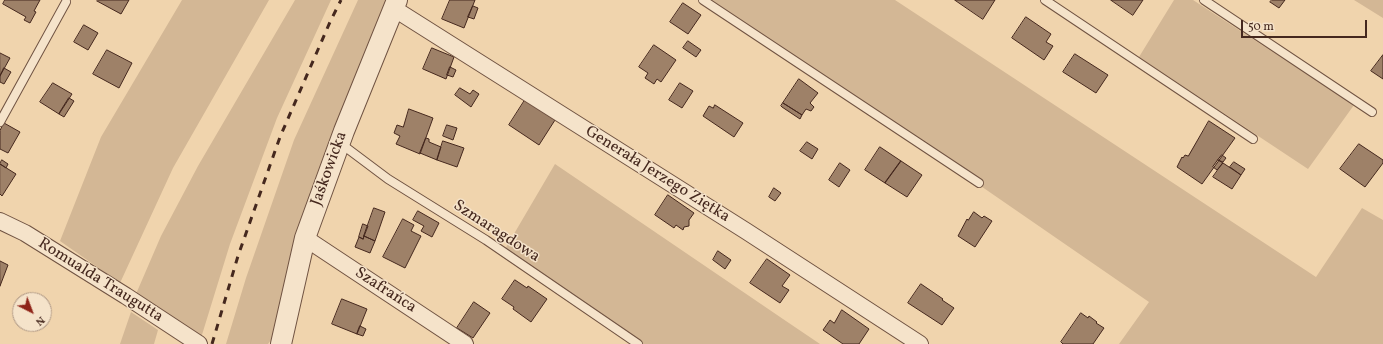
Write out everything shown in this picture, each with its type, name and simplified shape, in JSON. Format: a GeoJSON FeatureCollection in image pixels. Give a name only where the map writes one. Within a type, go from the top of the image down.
{"type":"FeatureCollection","features":[{"type":"Feature","properties":{"kind":"street","name":"Jaśkowicka"},"geometry":{"type":"LineString","coordinates":[[281,344],[305,238],[340,143],[395,4]]}},
{"type":"Feature","properties":{"kind":"street","name":"Generała Jerzego Ziętka"},"geometry":{"type":"LineString","coordinates":[[395,4],[920,344]]}},
{"type":"Feature","properties":{"kind":"street","name":"Romualda Traugutta"},"geometry":{"type":"LineString","coordinates":[[0,221],[25,233],[126,296],[199,344]]}},
{"type":"Feature","properties":{"kind":"street","name":"Szafrańca"},"geometry":{"type":"LineString","coordinates":[[305,238],[464,344]]}},
{"type":"Feature","properties":{"kind":"lane"},"geometry":{"type":"LineString","coordinates":[[703,0],[979,183]]}},
{"type":"Feature","properties":{"kind":"lane"},"geometry":{"type":"LineString","coordinates":[[1045,0],[1253,138]]}},
{"type":"Feature","properties":{"kind":"lane"},"geometry":{"type":"LineString","coordinates":[[1204,0],[1372,112]]}},
{"type":"Feature","properties":{"kind":"lane"},"geometry":{"type":"LineString","coordinates":[[0,122],[66,2]]}},
{"type":"Feature","properties":{"kind":"lane","name":"Szmaragdowa"},"geometry":{"type":"LineString","coordinates":[[340,143],[388,179],[486,240],[638,344]]}},
{"type":"Feature","properties":{"kind":"shaded area"},"geometry":{"type":"Polygon","coordinates":[[[182,0],[269,0],[173,168],[120,283],[60,241],[101,137],[182,0]]]}},
{"type":"Feature","properties":{"kind":"shaded area"},"geometry":{"type":"Polygon","coordinates":[[[295,0],[331,0],[277,118],[230,244],[201,338],[136,294],[161,236],[198,166],[295,0]]]}},
{"type":"Feature","properties":{"kind":"shaded area"},"geometry":{"type":"Polygon","coordinates":[[[358,0],[388,0],[310,194],[276,333],[268,344],[226,344],[246,278],[294,140],[358,0]]]}},
{"type":"Feature","properties":{"kind":"shaded area"},"geometry":{"type":"Polygon","coordinates":[[[711,0],[895,0],[1316,277],[1362,208],[1383,220],[1383,344],[1119,344],[1149,302],[711,0]]]}},
{"type":"Feature","properties":{"kind":"shaded area"},"geometry":{"type":"Polygon","coordinates":[[[1174,0],[1193,0],[1354,105],[1308,169],[1139,57],[1174,0]]]}},
{"type":"Feature","properties":{"kind":"shaded area"},"geometry":{"type":"Polygon","coordinates":[[[1354,0],[1383,0],[1383,18],[1354,0]]]}},
{"type":"Feature","properties":{"kind":"shaded area"},"geometry":{"type":"Polygon","coordinates":[[[555,164],[820,344],[631,344],[501,256],[555,164]]]}},
{"type":"Feature","properties":{"kind":"shaded area"},"geometry":{"type":"Polygon","coordinates":[[[131,312],[158,330],[154,344],[120,344],[131,312]]]}},
{"type":"Feature","properties":{"kind":"building"},"geometry":{"type":"Polygon","coordinates":[[[5,0],[40,0],[30,23],[24,20],[26,17],[3,4],[5,0]]]}},
{"type":"Feature","properties":{"kind":"building"},"geometry":{"type":"Polygon","coordinates":[[[129,0],[121,14],[97,1],[129,0]]]}},
{"type":"Feature","properties":{"kind":"building"},"geometry":{"type":"Polygon","coordinates":[[[450,0],[475,0],[464,28],[442,19],[450,0]]]}},
{"type":"Feature","properties":{"kind":"building"},"geometry":{"type":"Polygon","coordinates":[[[955,0],[995,0],[983,19],[955,0]]]}},
{"type":"Feature","properties":{"kind":"building"},"geometry":{"type":"Polygon","coordinates":[[[1111,0],[1143,0],[1133,15],[1111,0]]]}},
{"type":"Feature","properties":{"kind":"building"},"geometry":{"type":"Polygon","coordinates":[[[1272,0],[1285,0],[1279,8],[1270,2],[1272,0]]]}},
{"type":"Feature","properties":{"kind":"building"},"geometry":{"type":"Polygon","coordinates":[[[683,3],[701,15],[688,34],[670,22],[683,3]]]}},
{"type":"Feature","properties":{"kind":"building"},"geometry":{"type":"Polygon","coordinates":[[[473,6],[478,8],[474,19],[468,17],[473,6]]]}},
{"type":"Feature","properties":{"kind":"building"},"geometry":{"type":"Polygon","coordinates":[[[1026,17],[1051,34],[1046,42],[1053,46],[1044,60],[1012,38],[1026,17]]]}},
{"type":"Feature","properties":{"kind":"building"},"geometry":{"type":"Polygon","coordinates":[[[84,25],[98,33],[88,50],[74,42],[84,25]]]}},
{"type":"Feature","properties":{"kind":"building"},"geometry":{"type":"Polygon","coordinates":[[[688,41],[701,50],[696,57],[683,48],[688,41]]]}},
{"type":"Feature","properties":{"kind":"building"},"geometry":{"type":"Polygon","coordinates":[[[654,45],[676,60],[661,82],[657,79],[654,84],[645,78],[648,73],[639,67],[654,45]]]}},
{"type":"Feature","properties":{"kind":"building"},"geometry":{"type":"Polygon","coordinates":[[[432,48],[454,57],[446,79],[423,69],[432,48]]]}},
{"type":"Feature","properties":{"kind":"building"},"geometry":{"type":"Polygon","coordinates":[[[107,50],[132,63],[119,88],[93,74],[107,50]]]}},
{"type":"Feature","properties":{"kind":"building"},"geometry":{"type":"Polygon","coordinates":[[[0,53],[10,58],[0,76],[0,53]]]}},
{"type":"Feature","properties":{"kind":"building"},"geometry":{"type":"Polygon","coordinates":[[[1075,54],[1108,75],[1096,93],[1063,72],[1075,54]]]}},
{"type":"Feature","properties":{"kind":"building"},"geometry":{"type":"Polygon","coordinates":[[[1383,55],[1383,79],[1371,71],[1383,55]]]}},
{"type":"Feature","properties":{"kind":"building"},"geometry":{"type":"Polygon","coordinates":[[[450,67],[456,70],[453,77],[447,75],[450,67]]]}},
{"type":"Feature","properties":{"kind":"building"},"geometry":{"type":"Polygon","coordinates":[[[4,68],[11,72],[4,84],[0,82],[0,76],[4,68]]]}},
{"type":"Feature","properties":{"kind":"building"},"geometry":{"type":"Polygon","coordinates":[[[799,79],[818,93],[810,103],[814,107],[811,111],[806,109],[802,115],[783,103],[799,79]]]}},
{"type":"Feature","properties":{"kind":"building"},"geometry":{"type":"Polygon","coordinates":[[[53,83],[72,94],[59,114],[40,102],[53,83]]]}},
{"type":"Feature","properties":{"kind":"building"},"geometry":{"type":"Polygon","coordinates":[[[680,83],[693,91],[682,108],[669,100],[680,83]]]}},
{"type":"Feature","properties":{"kind":"building"},"geometry":{"type":"Polygon","coordinates":[[[460,88],[470,94],[473,90],[479,94],[471,107],[455,95],[460,88]]]}},
{"type":"Feature","properties":{"kind":"building"},"geometry":{"type":"Polygon","coordinates":[[[69,98],[74,101],[64,117],[59,114],[69,98]]]}},
{"type":"Feature","properties":{"kind":"building"},"geometry":{"type":"Polygon","coordinates":[[[525,100],[555,120],[539,145],[509,125],[525,100]]]}},
{"type":"Feature","properties":{"kind":"building"},"geometry":{"type":"Polygon","coordinates":[[[783,103],[802,115],[800,119],[782,107],[781,106],[783,103]]]}},
{"type":"Feature","properties":{"kind":"building"},"geometry":{"type":"Polygon","coordinates":[[[715,105],[743,123],[734,137],[703,116],[709,106],[713,108],[715,105]]]}},
{"type":"Feature","properties":{"kind":"building"},"geometry":{"type":"Polygon","coordinates":[[[409,109],[433,118],[420,154],[396,144],[400,136],[394,133],[397,125],[403,127],[409,109]]]}},
{"type":"Feature","properties":{"kind":"building"},"geometry":{"type":"Polygon","coordinates":[[[1209,121],[1235,138],[1202,184],[1177,167],[1182,157],[1183,158],[1185,155],[1188,156],[1209,121]]]}},
{"type":"Feature","properties":{"kind":"building"},"geometry":{"type":"Polygon","coordinates":[[[4,123],[20,132],[8,153],[0,149],[0,131],[4,123]]]}},
{"type":"Feature","properties":{"kind":"building"},"geometry":{"type":"Polygon","coordinates":[[[447,125],[457,128],[453,140],[443,136],[447,125]]]}},
{"type":"Feature","properties":{"kind":"building"},"geometry":{"type":"Polygon","coordinates":[[[426,138],[429,139],[429,142],[441,147],[437,160],[420,153],[426,138]]]}},
{"type":"Feature","properties":{"kind":"building"},"geometry":{"type":"Polygon","coordinates":[[[443,141],[464,148],[457,167],[437,160],[443,141]]]}},
{"type":"Feature","properties":{"kind":"building"},"geometry":{"type":"Polygon","coordinates":[[[807,142],[818,149],[812,159],[800,151],[807,142]]]}},
{"type":"Feature","properties":{"kind":"building"},"geometry":{"type":"Polygon","coordinates":[[[1359,144],[1383,160],[1383,163],[1365,187],[1340,169],[1359,144]]]}},
{"type":"Feature","properties":{"kind":"building"},"geometry":{"type":"Polygon","coordinates":[[[880,147],[901,161],[885,183],[865,170],[880,147]]]}},
{"type":"Feature","properties":{"kind":"building"},"geometry":{"type":"Polygon","coordinates":[[[1222,155],[1226,158],[1223,162],[1218,160],[1222,155]]]}},
{"type":"Feature","properties":{"kind":"building"},"geometry":{"type":"Polygon","coordinates":[[[2,160],[8,164],[6,168],[0,164],[2,160]]]}},
{"type":"Feature","properties":{"kind":"building"},"geometry":{"type":"Polygon","coordinates":[[[1218,160],[1223,163],[1217,170],[1213,167],[1218,160]]]}},
{"type":"Feature","properties":{"kind":"building"},"geometry":{"type":"Polygon","coordinates":[[[901,161],[922,175],[907,197],[885,183],[901,161]]]}},
{"type":"Feature","properties":{"kind":"building"},"geometry":{"type":"Polygon","coordinates":[[[1234,162],[1245,169],[1241,175],[1230,167],[1234,162]]]}},
{"type":"Feature","properties":{"kind":"building"},"geometry":{"type":"Polygon","coordinates":[[[840,163],[850,170],[839,187],[829,180],[840,163]]]}},
{"type":"Feature","properties":{"kind":"building"},"geometry":{"type":"Polygon","coordinates":[[[1223,163],[1241,175],[1232,189],[1213,177],[1223,163]]]}},
{"type":"Feature","properties":{"kind":"building"},"geometry":{"type":"Polygon","coordinates":[[[0,164],[16,174],[2,196],[0,194],[0,164]]]}},
{"type":"Feature","properties":{"kind":"building"},"geometry":{"type":"Polygon","coordinates":[[[774,188],[781,193],[775,201],[769,197],[774,188]]]}},
{"type":"Feature","properties":{"kind":"building"},"geometry":{"type":"Polygon","coordinates":[[[668,195],[694,213],[689,220],[689,226],[684,227],[683,230],[676,225],[674,228],[655,215],[668,195]]]}},
{"type":"Feature","properties":{"kind":"building"},"geometry":{"type":"Polygon","coordinates":[[[374,208],[385,212],[375,241],[364,236],[374,208]]]}},
{"type":"Feature","properties":{"kind":"building"},"geometry":{"type":"Polygon","coordinates":[[[418,211],[439,223],[432,237],[421,231],[424,226],[413,220],[418,211]]]}},
{"type":"Feature","properties":{"kind":"building"},"geometry":{"type":"Polygon","coordinates":[[[974,212],[982,218],[984,216],[992,221],[975,247],[958,236],[967,219],[968,220],[974,212]]]}},
{"type":"Feature","properties":{"kind":"building"},"geometry":{"type":"Polygon","coordinates":[[[403,219],[414,225],[411,231],[421,236],[405,268],[383,257],[403,219]]]}},
{"type":"Feature","properties":{"kind":"building"},"geometry":{"type":"Polygon","coordinates":[[[363,224],[368,226],[363,239],[359,237],[363,224]]]}},
{"type":"Feature","properties":{"kind":"building"},"geometry":{"type":"Polygon","coordinates":[[[364,236],[375,241],[370,253],[355,247],[359,237],[363,239],[364,236]]]}},
{"type":"Feature","properties":{"kind":"building"},"geometry":{"type":"Polygon","coordinates":[[[718,251],[731,260],[725,269],[713,260],[718,251]]]}},
{"type":"Feature","properties":{"kind":"building"},"geometry":{"type":"Polygon","coordinates":[[[767,259],[790,275],[782,286],[789,290],[780,303],[750,283],[767,259]]]}},
{"type":"Feature","properties":{"kind":"building"},"geometry":{"type":"Polygon","coordinates":[[[0,261],[8,265],[0,286],[0,261]]]}},
{"type":"Feature","properties":{"kind":"building"},"geometry":{"type":"Polygon","coordinates":[[[515,280],[527,288],[528,286],[547,299],[531,322],[502,299],[515,280]]]}},
{"type":"Feature","properties":{"kind":"building"},"geometry":{"type":"Polygon","coordinates":[[[921,284],[954,308],[942,325],[908,303],[921,284]]]}},
{"type":"Feature","properties":{"kind":"building"},"geometry":{"type":"Polygon","coordinates":[[[342,299],[367,309],[357,334],[332,324],[342,299]]]}},
{"type":"Feature","properties":{"kind":"building"},"geometry":{"type":"Polygon","coordinates":[[[474,302],[490,313],[473,338],[457,328],[474,302]]]}},
{"type":"Feature","properties":{"kind":"building"},"geometry":{"type":"Polygon","coordinates":[[[842,310],[869,329],[859,344],[843,344],[823,330],[830,320],[834,323],[842,310]]]}},
{"type":"Feature","properties":{"kind":"building"},"geometry":{"type":"Polygon","coordinates":[[[1081,313],[1088,318],[1089,316],[1104,328],[1093,344],[1063,344],[1061,342],[1081,313]]]}},
{"type":"Feature","properties":{"kind":"building"},"geometry":{"type":"Polygon","coordinates":[[[360,326],[366,329],[363,336],[357,334],[360,326]]]}},
{"type":"Feature","properties":{"kind":"railway"},"geometry":{"type":"LineString","coordinates":[[212,344],[238,256],[280,137],[341,0]]}}]}
